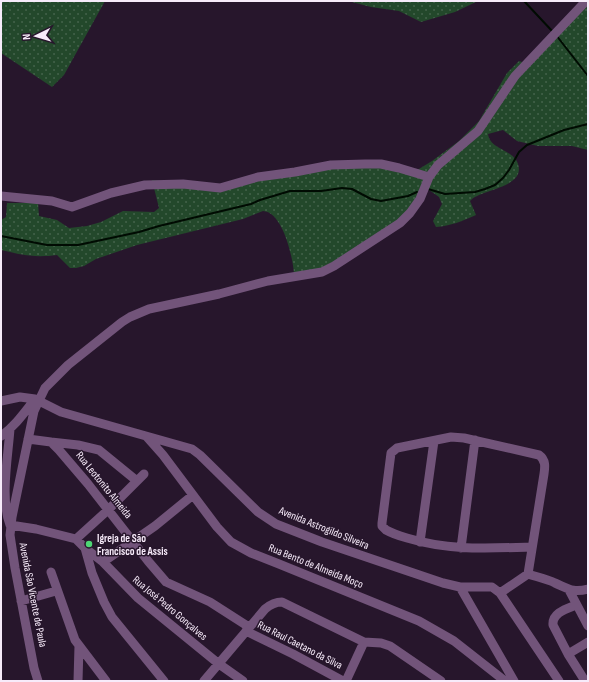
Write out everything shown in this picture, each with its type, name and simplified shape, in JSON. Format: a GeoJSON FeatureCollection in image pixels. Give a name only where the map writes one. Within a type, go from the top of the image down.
{"type":"FeatureCollection","features":[{"type":"Feature","properties":{"kind":"street"},"geometry":{"type":"LineString","coordinates":[[1,436],[10,429],[49,383],[68,365],[114,328],[140,312],[268,281],[322,272],[334,266],[400,223],[410,213],[420,199],[429,177],[442,160],[478,131],[515,76],[586,1]]}},
{"type":"Feature","properties":{"kind":"street"},"geometry":{"type":"LineString","coordinates":[[1,196],[52,201],[72,207],[145,185],[183,184],[220,188],[258,177],[331,166],[365,164],[381,164],[429,177]]}},
{"type":"Feature","properties":{"kind":"street"},"geometry":{"type":"LineString","coordinates":[[1,401],[20,397],[36,400]]}},
{"type":"Feature","properties":{"kind":"street","name":"Avenida Astrogildo Silveira"},"geometry":{"type":"LineString","coordinates":[[36,400],[61,412],[195,451],[258,512],[276,524],[417,576],[443,584],[460,587],[492,588],[500,593]]}},
{"type":"Feature","properties":{"kind":"street","name":"Avenida São Vicente de Paula"},"geometry":{"type":"LineString","coordinates":[[36,400],[10,525],[10,535],[21,601],[34,668],[38,681]]}},
{"type":"Feature","properties":{"kind":"street","name":"Avenida São Vicente de Paula"},"geometry":{"type":"LineString","coordinates":[[10,429],[5,497],[6,511],[10,525]]}},
{"type":"Feature","properties":{"kind":"street","name":"Rua Bento de Almeida Moço"},"geometry":{"type":"LineString","coordinates":[[147,437],[217,527],[231,542],[278,564],[419,621],[454,641],[505,681]]}},
{"type":"Feature","properties":{"kind":"street"},"geometry":{"type":"LineString","coordinates":[[532,547],[445,547],[420,542],[386,530],[382,526],[392,453],[397,448],[451,437],[475,440],[539,455],[544,460],[544,474],[528,574],[500,593],[559,681]]}},
{"type":"Feature","properties":{"kind":"street"},"geometry":{"type":"LineString","coordinates":[[28,439],[99,450],[137,481]]}},
{"type":"Feature","properties":{"kind":"street"},"geometry":{"type":"LineString","coordinates":[[461,548],[475,440]]}},
{"type":"Feature","properties":{"kind":"street"},"geometry":{"type":"LineString","coordinates":[[420,542],[434,441]]}},
{"type":"Feature","properties":{"kind":"street","name":"Rua Leotonito Almeida"},"geometry":{"type":"LineString","coordinates":[[51,442],[70,462],[166,582],[210,602],[248,629]]}},
{"type":"Feature","properties":{"kind":"street"},"geometry":{"type":"LineString","coordinates":[[76,539],[144,474]]}},
{"type":"Feature","properties":{"kind":"street"},"geometry":{"type":"LineString","coordinates":[[103,562],[134,542],[193,495]]}},
{"type":"Feature","properties":{"kind":"street"},"geometry":{"type":"LineString","coordinates":[[10,525],[36,529],[76,539],[84,548],[92,573],[112,617],[164,681]]}},
{"type":"Feature","properties":{"kind":"street","name":"Rua José Pedro Gonçalves"},"geometry":{"type":"LineString","coordinates":[[84,548],[103,562],[138,598],[219,664],[243,681]]}},
{"type":"Feature","properties":{"kind":"street"},"geometry":{"type":"LineString","coordinates":[[51,572],[56,591],[79,646],[106,681]]}},
{"type":"Feature","properties":{"kind":"street"},"geometry":{"type":"LineString","coordinates":[[528,574],[556,583],[569,590],[576,591],[588,589]]}},
{"type":"Feature","properties":{"kind":"street"},"geometry":{"type":"LineString","coordinates":[[460,587],[514,681]]}},
{"type":"Feature","properties":{"kind":"street"},"geometry":{"type":"LineString","coordinates":[[569,590],[588,626]]}},
{"type":"Feature","properties":{"kind":"street"},"geometry":{"type":"LineString","coordinates":[[21,601],[56,591]]}},
{"type":"Feature","properties":{"kind":"street"},"geometry":{"type":"LineString","coordinates":[[204,681],[265,609],[272,603],[282,602],[364,642],[373,642],[390,646],[441,681]]}},
{"type":"Feature","properties":{"kind":"street"},"geometry":{"type":"LineString","coordinates":[[576,605],[554,616],[552,620],[553,625],[568,654],[585,681]]}},
{"type":"Feature","properties":{"kind":"street","name":"Rua Raul Caetano da Silva"},"geometry":{"type":"LineString","coordinates":[[248,629],[344,681]]}},
{"type":"Feature","properties":{"kind":"street"},"geometry":{"type":"LineString","coordinates":[[344,681],[364,642]]}},
{"type":"Feature","properties":{"kind":"street"},"geometry":{"type":"LineString","coordinates":[[568,654],[588,642]]}},
{"type":"Feature","properties":{"kind":"street"},"geometry":{"type":"LineString","coordinates":[[78,681],[79,646]]}},
{"type":"Feature","properties":{"kind":"street","name":"Avenida São Vicente de Paula"},"geometry":{"type":"LineString","coordinates":[[32,681],[34,668]]}},
{"type":"Feature","properties":{"kind":"green space"},"geometry":{"type":"Polygon","coordinates":[[[1,1],[105,1],[64,75],[52,87],[1,53],[1,1]]]}},
{"type":"Feature","properties":{"kind":"green space"},"geometry":{"type":"Polygon","coordinates":[[[348,1],[478,1],[455,12],[421,22],[399,11],[371,7],[348,1]]]}},
{"type":"Feature","properties":{"kind":"green space"},"geometry":{"type":"Polygon","coordinates":[[[588,3],[588,150],[572,146],[538,146],[517,141],[503,130],[488,134],[490,139],[497,147],[515,159],[518,164],[519,172],[509,183],[475,197],[470,201],[476,215],[452,224],[436,227],[433,221],[442,204],[439,197],[425,187],[414,209],[332,266],[294,274],[292,258],[286,237],[276,219],[270,213],[263,211],[243,219],[137,245],[96,259],[84,266],[76,268],[70,268],[57,255],[29,256],[1,250],[1,220],[6,217],[7,203],[38,203],[39,216],[57,220],[69,228],[87,226],[101,222],[123,211],[154,212],[159,208],[152,180],[225,187],[335,166],[384,166],[414,172],[459,141],[479,121],[507,73],[519,61],[528,64],[588,3]]]}},
{"type":"Feature","properties":{"kind":"waterway"},"geometry":{"type":"LineString","coordinates":[[524,1],[553,32]]}},
{"type":"Feature","properties":{"kind":"waterway"},"geometry":{"type":"LineString","coordinates":[[556,35],[588,76]]}},
{"type":"Feature","properties":{"kind":"waterway"},"geometry":{"type":"LineString","coordinates":[[428,189],[445,194],[475,192],[495,185],[503,178],[519,152],[527,145],[564,130],[588,124]]}},
{"type":"Feature","properties":{"kind":"waterway"},"geometry":{"type":"LineString","coordinates":[[1,236],[47,245],[78,245],[139,232],[251,204],[290,191],[321,191],[342,188],[352,189],[371,199],[381,201],[408,196],[417,192]]}},
{"type":"Feature","properties":{"kind":"place","name":"Igreja de São Francisco de Assis"},"geometry":{"type":"Point","coordinates":[89,544]}}]}
